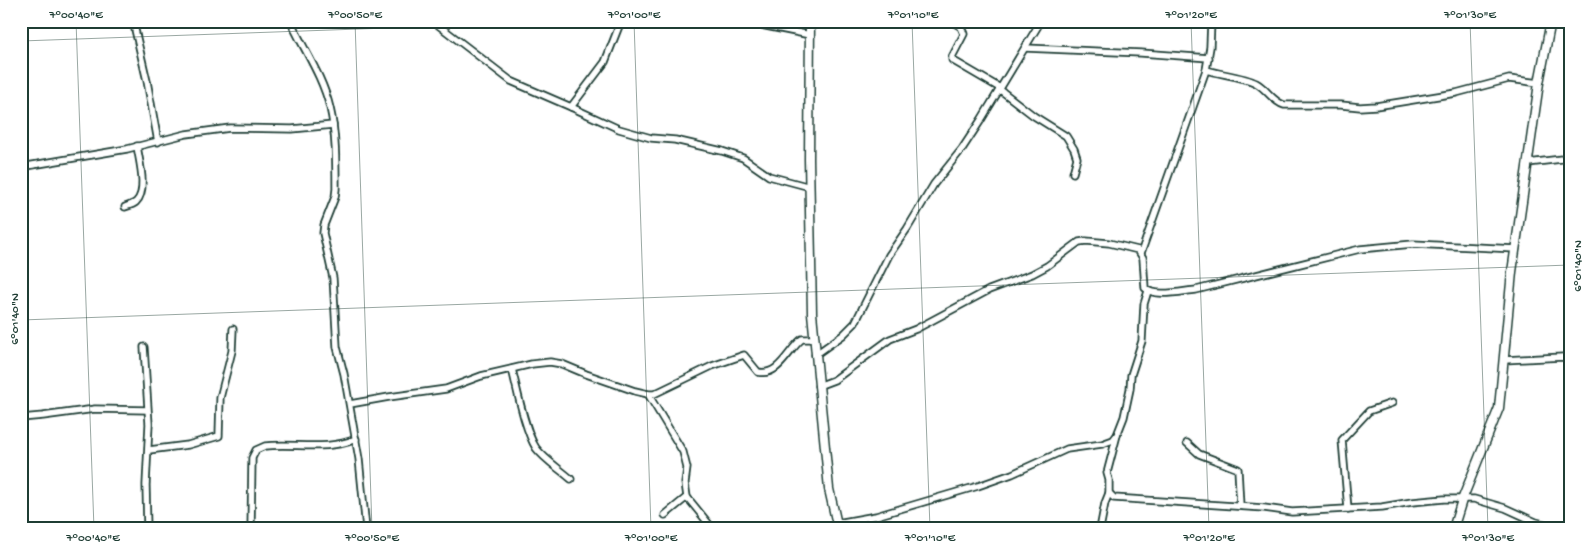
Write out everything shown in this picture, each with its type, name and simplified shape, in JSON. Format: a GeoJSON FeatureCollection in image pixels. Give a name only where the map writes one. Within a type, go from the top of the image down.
{"type":"FeatureCollection","features":[{"type":"Feature","properties":{"kind":"main road"},"geometry":{"type":"LineString","coordinates":[[810,21],[812,313],[829,489],[838,526]]}},
{"type":"Feature","properties":{"kind":"main road"},"geometry":{"type":"LineString","coordinates":[[1453,529],[1462,500],[1495,420],[1500,402],[1516,249],[1539,83],[1551,21]]}},
{"type":"Feature","properties":{"kind":"street"},"geometry":{"type":"LineString","coordinates":[[133,21],[147,81],[158,142]]}},
{"type":"Feature","properties":{"kind":"street"},"geometry":{"type":"LineString","coordinates":[[292,21],[320,79],[330,107],[333,125],[336,189],[323,233],[333,278],[337,347],[356,440],[364,497],[366,529]]}},
{"type":"Feature","properties":{"kind":"street"},"geometry":{"type":"LineString","coordinates":[[433,21],[511,81],[572,106],[619,129],[651,138],[675,140],[722,151],[742,158],[769,176],[810,187]]}},
{"type":"Feature","properties":{"kind":"street"},"geometry":{"type":"LineString","coordinates":[[572,106],[605,62],[621,21]]}},
{"type":"Feature","properties":{"kind":"street"},"geometry":{"type":"LineString","coordinates":[[741,21],[810,35]]}},
{"type":"Feature","properties":{"kind":"street"},"geometry":{"type":"LineString","coordinates":[[951,21],[961,27],[964,34],[952,60],[999,88],[1034,116],[1066,136],[1074,149],[1076,158],[1073,173]]}},
{"type":"Feature","properties":{"kind":"street"},"geometry":{"type":"LineString","coordinates":[[815,355],[844,335],[855,323],[889,255],[934,184],[962,149],[981,120],[1041,21]]}},
{"type":"Feature","properties":{"kind":"street"},"geometry":{"type":"LineString","coordinates":[[1141,253],[1206,70],[1209,58],[1211,21]]}},
{"type":"Feature","properties":{"kind":"street"},"geometry":{"type":"LineString","coordinates":[[1025,48],[1141,52],[1209,58]]}},
{"type":"Feature","properties":{"kind":"street"},"geometry":{"type":"LineString","coordinates":[[1206,70],[1255,82],[1266,90],[1275,102],[1284,105],[1376,106],[1456,93],[1509,79],[1539,83]]}},
{"type":"Feature","properties":{"kind":"street"},"geometry":{"type":"LineString","coordinates":[[21,166],[158,142],[186,134],[230,128],[292,129],[333,125]]}},
{"type":"Feature","properties":{"kind":"street"},"geometry":{"type":"LineString","coordinates":[[125,207],[136,202],[141,193],[142,171],[136,146]]}},
{"type":"Feature","properties":{"kind":"street"},"geometry":{"type":"LineString","coordinates":[[1528,163],[1570,158]]}},
{"type":"Feature","properties":{"kind":"street"},"geometry":{"type":"LineString","coordinates":[[818,386],[834,380],[890,339],[916,328],[989,290],[1032,274],[1047,266],[1079,242],[1109,243],[1138,250],[1143,258],[1144,285],[1148,291]]}},
{"type":"Feature","properties":{"kind":"street"},"geometry":{"type":"LineString","coordinates":[[1148,291],[1169,293],[1196,290],[1360,249],[1386,246],[1442,245],[1516,249]]}},
{"type":"Feature","properties":{"kind":"street"},"geometry":{"type":"LineString","coordinates":[[1100,529],[1105,503],[1109,494],[1109,480],[1106,473],[1130,389],[1131,375],[1142,341],[1144,304],[1148,291]]}},
{"type":"Feature","properties":{"kind":"street"},"geometry":{"type":"LineString","coordinates":[[149,450],[188,445],[219,436],[220,398],[232,350],[233,329]]}},
{"type":"Feature","properties":{"kind":"street"},"geometry":{"type":"LineString","coordinates":[[350,404],[446,389],[481,376],[550,362],[562,364],[586,374],[648,394],[660,392],[712,366],[744,355],[758,372],[768,373],[779,366],[798,342],[806,338],[814,339]]}},
{"type":"Feature","properties":{"kind":"street"},"geometry":{"type":"LineString","coordinates":[[144,347],[149,450],[146,485],[147,529]]}},
{"type":"Feature","properties":{"kind":"street"},"geometry":{"type":"LineString","coordinates":[[1504,360],[1570,358]]}},
{"type":"Feature","properties":{"kind":"street"},"geometry":{"type":"LineString","coordinates":[[512,369],[532,440],[537,449],[571,479]]}},
{"type":"Feature","properties":{"kind":"street"},"geometry":{"type":"LineString","coordinates":[[648,394],[682,452],[687,468],[685,483],[687,497],[713,529]]}},
{"type":"Feature","properties":{"kind":"street"},"geometry":{"type":"LineString","coordinates":[[1348,509],[1342,440],[1369,411],[1392,404]]}},
{"type":"Feature","properties":{"kind":"street"},"geometry":{"type":"LineString","coordinates":[[21,418],[95,409],[147,410]]}},
{"type":"Feature","properties":{"kind":"street"},"geometry":{"type":"LineString","coordinates":[[838,526],[970,489],[1012,474],[1067,449],[1108,443],[1117,434]]}},
{"type":"Feature","properties":{"kind":"street"},"geometry":{"type":"LineString","coordinates":[[251,529],[252,458],[256,450],[265,446],[328,445],[356,440]]}},
{"type":"Feature","properties":{"kind":"street"},"geometry":{"type":"LineString","coordinates":[[1187,443],[1199,454],[1238,469],[1240,506]]}},
{"type":"Feature","properties":{"kind":"street"},"geometry":{"type":"LineString","coordinates":[[1094,445],[1107,448],[1112,452]]}},
{"type":"Feature","properties":{"kind":"street"},"geometry":{"type":"LineString","coordinates":[[1109,494],[1114,498],[1122,499],[1240,506],[1292,512],[1474,499],[1488,502],[1536,522],[1564,529]]}},
{"type":"Feature","properties":{"kind":"street"},"geometry":{"type":"LineString","coordinates":[[666,515],[687,497]]}}]}
